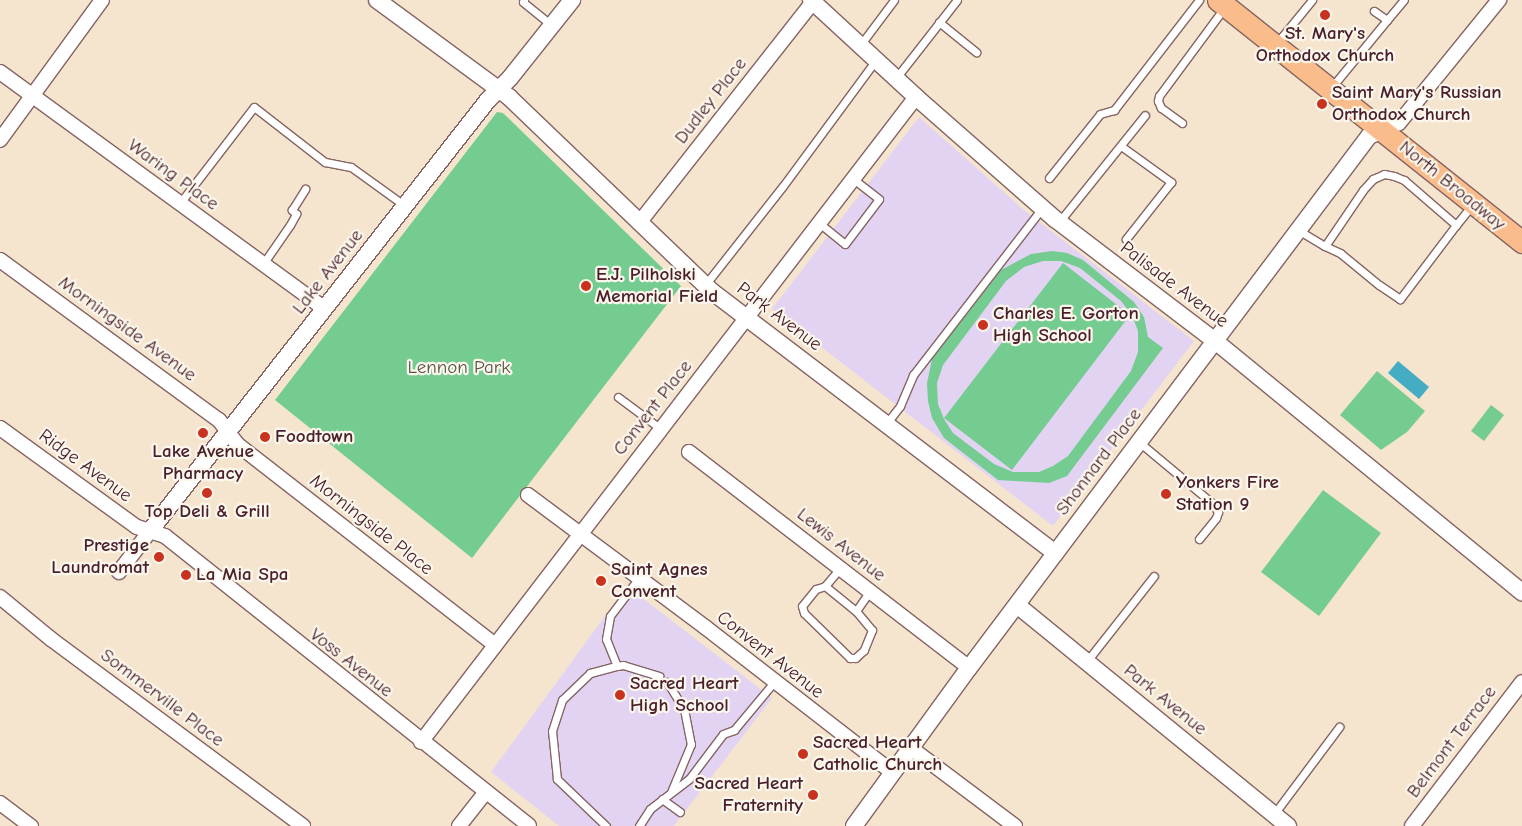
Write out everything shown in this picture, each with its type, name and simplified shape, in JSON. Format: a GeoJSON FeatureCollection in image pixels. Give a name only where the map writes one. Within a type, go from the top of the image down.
{"type":"FeatureCollection","features":[{"type":"Feature","properties":{"kind":"main road","name":"North Broadway"},"geometry":{"type":"LineString","coordinates":[[1224,2],[1275,45],[1520,237]]}},
{"type":"Feature","properties":{"kind":"street"},"geometry":{"type":"LineString","coordinates":[[0,140],[102,0]]}},
{"type":"Feature","properties":{"kind":"street","name":"Lake Avenue"},"geometry":{"type":"LineString","coordinates":[[119,572],[405,206],[572,0]]}},
{"type":"Feature","properties":{"kind":"street"},"geometry":{"type":"LineString","coordinates":[[1383,130],[1399,123],[1499,0]]}},
{"type":"Feature","properties":{"kind":"street","name":"Palisade Avenue"},"geometry":{"type":"LineString","coordinates":[[812,1],[916,97],[1042,208],[1215,341],[1522,592]]}},
{"type":"Feature","properties":{"kind":"street","name":"Dudley Place"},"geometry":{"type":"LineString","coordinates":[[639,223],[812,1]]}},
{"type":"Feature","properties":{"kind":"street","name":"Park Avenue"},"geometry":{"type":"LineString","coordinates":[[386,4],[499,89],[705,285],[1055,553]]}},
{"type":"Feature","properties":{"kind":"street","name":"Waring Place"},"geometry":{"type":"LineString","coordinates":[[0,72],[324,309]]}},
{"type":"Feature","properties":{"kind":"street","name":"Convent Place"},"geometry":{"type":"LineString","coordinates":[[421,742],[916,97]]}},
{"type":"Feature","properties":{"kind":"street","name":"Shonnard Place"},"geometry":{"type":"LineString","coordinates":[[854,826],[969,668],[1369,136],[1383,130]]}},
{"type":"Feature","properties":{"kind":"street","name":"Morningside Avenue"},"geometry":{"type":"LineString","coordinates":[[0,260],[219,420],[228,432]]}},
{"type":"Feature","properties":{"kind":"street","name":"Ridge Avenue"},"geometry":{"type":"LineString","coordinates":[[0,428],[137,527],[150,531]]}},
{"type":"Feature","properties":{"kind":"street","name":"Morningside Place"},"geometry":{"type":"LineString","coordinates":[[228,432],[237,444],[495,645]]}},
{"type":"Feature","properties":{"kind":"street","name":"Lewis Avenue"},"geometry":{"type":"LineString","coordinates":[[689,452],[969,668]]}},
{"type":"Feature","properties":{"kind":"street","name":"Convent Avenue"},"geometry":{"type":"LineString","coordinates":[[528,495],[706,628],[893,773]]}},
{"type":"Feature","properties":{"kind":"street","name":"Voss Avenue"},"geometry":{"type":"LineString","coordinates":[[150,531],[165,536],[485,793],[529,826]]}},
{"type":"Feature","properties":{"kind":"street","name":"Sommerville Place"},"geometry":{"type":"LineString","coordinates":[[0,597],[51,638],[303,826]]}},
{"type":"Feature","properties":{"kind":"street","name":"Park Avenue"},"geometry":{"type":"LineString","coordinates":[[1017,604],[1288,826]]}},
{"type":"Feature","properties":{"kind":"street","name":"Belmont Terrace"},"geometry":{"type":"LineString","coordinates":[[1412,826],[1522,682]]}},
{"type":"Feature","properties":{"kind":"street"},"geometry":{"type":"LineString","coordinates":[[911,748],[1015,826]]}},
{"type":"Feature","properties":{"kind":"street"},"geometry":{"type":"LineString","coordinates":[[459,826],[485,793]]}},
{"type":"Feature","properties":{"kind":"street"},"geometry":{"type":"LineString","coordinates":[[0,803],[31,826]]}},
{"type":"Feature","properties":{"kind":"lane"},"geometry":{"type":"LineString","coordinates":[[524,0],[523,2],[552,26]]}},
{"type":"Feature","properties":{"kind":"lane"},"geometry":{"type":"LineString","coordinates":[[860,44],[894,0]]}},
{"type":"Feature","properties":{"kind":"lane"},"geometry":{"type":"LineString","coordinates":[[896,78],[957,0]]}},
{"type":"Feature","properties":{"kind":"lane"},"geometry":{"type":"LineString","coordinates":[[1049,178],[1100,114],[1114,110],[1198,0]]}},
{"type":"Feature","properties":{"kind":"lane"},"geometry":{"type":"LineString","coordinates":[[1275,45],[1312,0]]}},
{"type":"Feature","properties":{"kind":"lane"},"geometry":{"type":"LineString","coordinates":[[1331,88],[1404,0]]}},
{"type":"Feature","properties":{"kind":"lane"},"geometry":{"type":"LineString","coordinates":[[1182,123],[1161,108],[1158,101],[1159,96],[1224,2]]}},
{"type":"Feature","properties":{"kind":"lane"},"geometry":{"type":"LineString","coordinates":[[1374,12],[1387,20]]}},
{"type":"Feature","properties":{"kind":"lane"},"geometry":{"type":"LineString","coordinates":[[939,22],[976,52]]}},
{"type":"Feature","properties":{"kind":"lane"},"geometry":{"type":"LineString","coordinates":[[705,285],[783,186],[876,59]]}},
{"type":"Feature","properties":{"kind":"lane"},"geometry":{"type":"LineString","coordinates":[[180,203],[254,107],[324,162],[351,167],[405,206]]}},
{"type":"Feature","properties":{"kind":"lane"},"geometry":{"type":"LineString","coordinates":[[1059,222],[1145,115]]}},
{"type":"Feature","properties":{"kind":"lane"},"geometry":{"type":"LineString","coordinates":[[1120,146],[1171,182],[1126,239]]}},
{"type":"Feature","properties":{"kind":"lane"},"geometry":{"type":"LineString","coordinates":[[1325,246],[1363,190],[1373,179],[1384,174],[1404,180],[1456,225]]}},
{"type":"Feature","properties":{"kind":"lane"},"geometry":{"type":"LineString","coordinates":[[819,224],[845,244],[879,199],[853,179]]}},
{"type":"Feature","properties":{"kind":"lane"},"geometry":{"type":"LineString","coordinates":[[263,264],[293,220],[296,214],[292,210],[305,189]]}},
{"type":"Feature","properties":{"kind":"lane"},"geometry":{"type":"LineString","coordinates":[[1298,230],[1340,253],[1379,285],[1400,299],[1473,202]]}},
{"type":"Feature","properties":{"kind":"lane"},"geometry":{"type":"LineString","coordinates":[[886,424],[900,406],[913,375],[1042,208]]}},
{"type":"Feature","properties":{"kind":"lane"},"geometry":{"type":"LineString","coordinates":[[618,397],[661,429]]}},
{"type":"Feature","properties":{"kind":"lane"},"geometry":{"type":"LineString","coordinates":[[1139,442],[1212,504],[1218,512],[1216,518],[1199,539]]}},
{"type":"Feature","properties":{"kind":"lane"},"geometry":{"type":"LineString","coordinates":[[826,586],[856,611],[872,630],[864,650],[855,658],[850,658],[804,613],[802,606],[816,589],[826,586],[840,568]]}},
{"type":"Feature","properties":{"kind":"lane"},"geometry":{"type":"LineString","coordinates":[[1087,662],[1154,576]]}},
{"type":"Feature","properties":{"kind":"lane"},"geometry":{"type":"LineString","coordinates":[[617,666],[606,639],[610,616],[638,579]]}},
{"type":"Feature","properties":{"kind":"lane"},"geometry":{"type":"LineString","coordinates":[[856,611],[870,591]]}},
{"type":"Feature","properties":{"kind":"lane"},"geometry":{"type":"LineString","coordinates":[[606,826],[557,779],[552,732],[562,700],[590,673],[623,664],[659,676]]}},
{"type":"Feature","properties":{"kind":"lane"},"geometry":{"type":"LineString","coordinates":[[667,682],[684,709],[691,744],[671,792]]}},
{"type":"Feature","properties":{"kind":"lane"},"geometry":{"type":"LineString","coordinates":[[643,825],[650,809],[689,779],[723,734],[734,730],[774,682]]}},
{"type":"Feature","properties":{"kind":"lane"},"geometry":{"type":"LineString","coordinates":[[1274,814],[1339,727]]}},
{"type":"Feature","properties":{"kind":"lane"},"geometry":{"type":"LineString","coordinates":[[662,799],[680,812]]}},
{"type":"Feature","properties":{"kind":"shaded area","name":"Charles E. Gorton High School"},"geometry":{"type":"Polygon","coordinates":[[[919,117],[1024,210],[1194,341],[1053,526],[772,309],[919,117]]]}},
{"type":"Feature","properties":{"kind":"shaded area"},"geometry":{"type":"Polygon","coordinates":[[[627,586],[772,698],[674,826],[559,826],[491,772],[627,586]]]}},
{"type":"Feature","properties":{"kind":"green space","name":"Lennon Park"},"geometry":{"type":"Polygon","coordinates":[[[497,112],[503,113],[681,286],[472,558],[275,400],[497,112]]]}},
{"type":"Feature","properties":{"kind":"green space"},"geometry":{"type":"Polygon","coordinates":[[[1052,251],[1067,253],[1083,260],[1134,302],[1144,317],[1148,337],[1163,348],[1067,476],[1049,483],[998,480],[944,438],[932,418],[928,401],[927,383],[932,359],[1001,270],[1031,254],[1052,251]],[[1043,261],[1024,267],[1006,281],[943,365],[937,383],[938,404],[944,419],[953,433],[994,464],[1013,472],[1039,472],[1053,466],[1068,456],[1131,371],[1138,352],[1138,331],[1132,315],[1121,301],[1080,268],[1061,261],[1043,261]]]}},
{"type":"Feature","properties":{"kind":"green space"},"geometry":{"type":"Polygon","coordinates":[[[1063,263],[1130,315],[1012,470],[944,418],[1063,263]]]}},
{"type":"Feature","properties":{"kind":"green space"},"geometry":{"type":"Polygon","coordinates":[[[1377,371],[1425,411],[1407,432],[1381,450],[1340,415],[1377,371]]]}},
{"type":"Feature","properties":{"kind":"green space"},"geometry":{"type":"Polygon","coordinates":[[[1491,405],[1504,415],[1484,441],[1471,431],[1491,405]]]}},
{"type":"Feature","properties":{"kind":"green space"},"geometry":{"type":"Polygon","coordinates":[[[1323,490],[1381,533],[1319,616],[1261,572],[1323,490]]]}},
{"type":"Feature","properties":{"kind":"water"},"geometry":{"type":"Polygon","coordinates":[[[1398,361],[1429,387],[1419,399],[1388,373],[1398,361]]]}},
{"type":"Feature","properties":{"kind":"place","name":"St. Mary's Orthodox Church"},"geometry":{"type":"Point","coordinates":[1325,15]}},
{"type":"Feature","properties":{"kind":"place","name":"Saint Mary's Russian Orthodox Church"},"geometry":{"type":"Point","coordinates":[1322,104]}},
{"type":"Feature","properties":{"kind":"place","name":"E.J. Pilholski Memorial Field"},"geometry":{"type":"Point","coordinates":[586,286]}},
{"type":"Feature","properties":{"kind":"place","name":"Charles E. Gorton High School"},"geometry":{"type":"Point","coordinates":[983,325]}},
{"type":"Feature","properties":{"kind":"place","name":"Lake Avenue Pharmacy"},"geometry":{"type":"Point","coordinates":[203,433]}},
{"type":"Feature","properties":{"kind":"place","name":"Foodtown"},"geometry":{"type":"Point","coordinates":[265,437]}},
{"type":"Feature","properties":{"kind":"place","name":"Top Deli & Grill"},"geometry":{"type":"Point","coordinates":[207,493]}},
{"type":"Feature","properties":{"kind":"place","name":"Yonkers Fire Station 9"},"geometry":{"type":"Point","coordinates":[1166,494]}},
{"type":"Feature","properties":{"kind":"place","name":"Prestige Laundromat"},"geometry":{"type":"Point","coordinates":[159,557]}},
{"type":"Feature","properties":{"kind":"place","name":"La Mia Spa"},"geometry":{"type":"Point","coordinates":[186,575]}},
{"type":"Feature","properties":{"kind":"place","name":"Saint Agnes Convent"},"geometry":{"type":"Point","coordinates":[601,581]}},
{"type":"Feature","properties":{"kind":"place","name":"Sacred Heart High School"},"geometry":{"type":"Point","coordinates":[620,695]}},
{"type":"Feature","properties":{"kind":"place","name":"Sacred Heart Catholic Church"},"geometry":{"type":"Point","coordinates":[803,754]}},
{"type":"Feature","properties":{"kind":"place","name":"Sacred Heart Fraternity"},"geometry":{"type":"Point","coordinates":[813,795]}}]}
